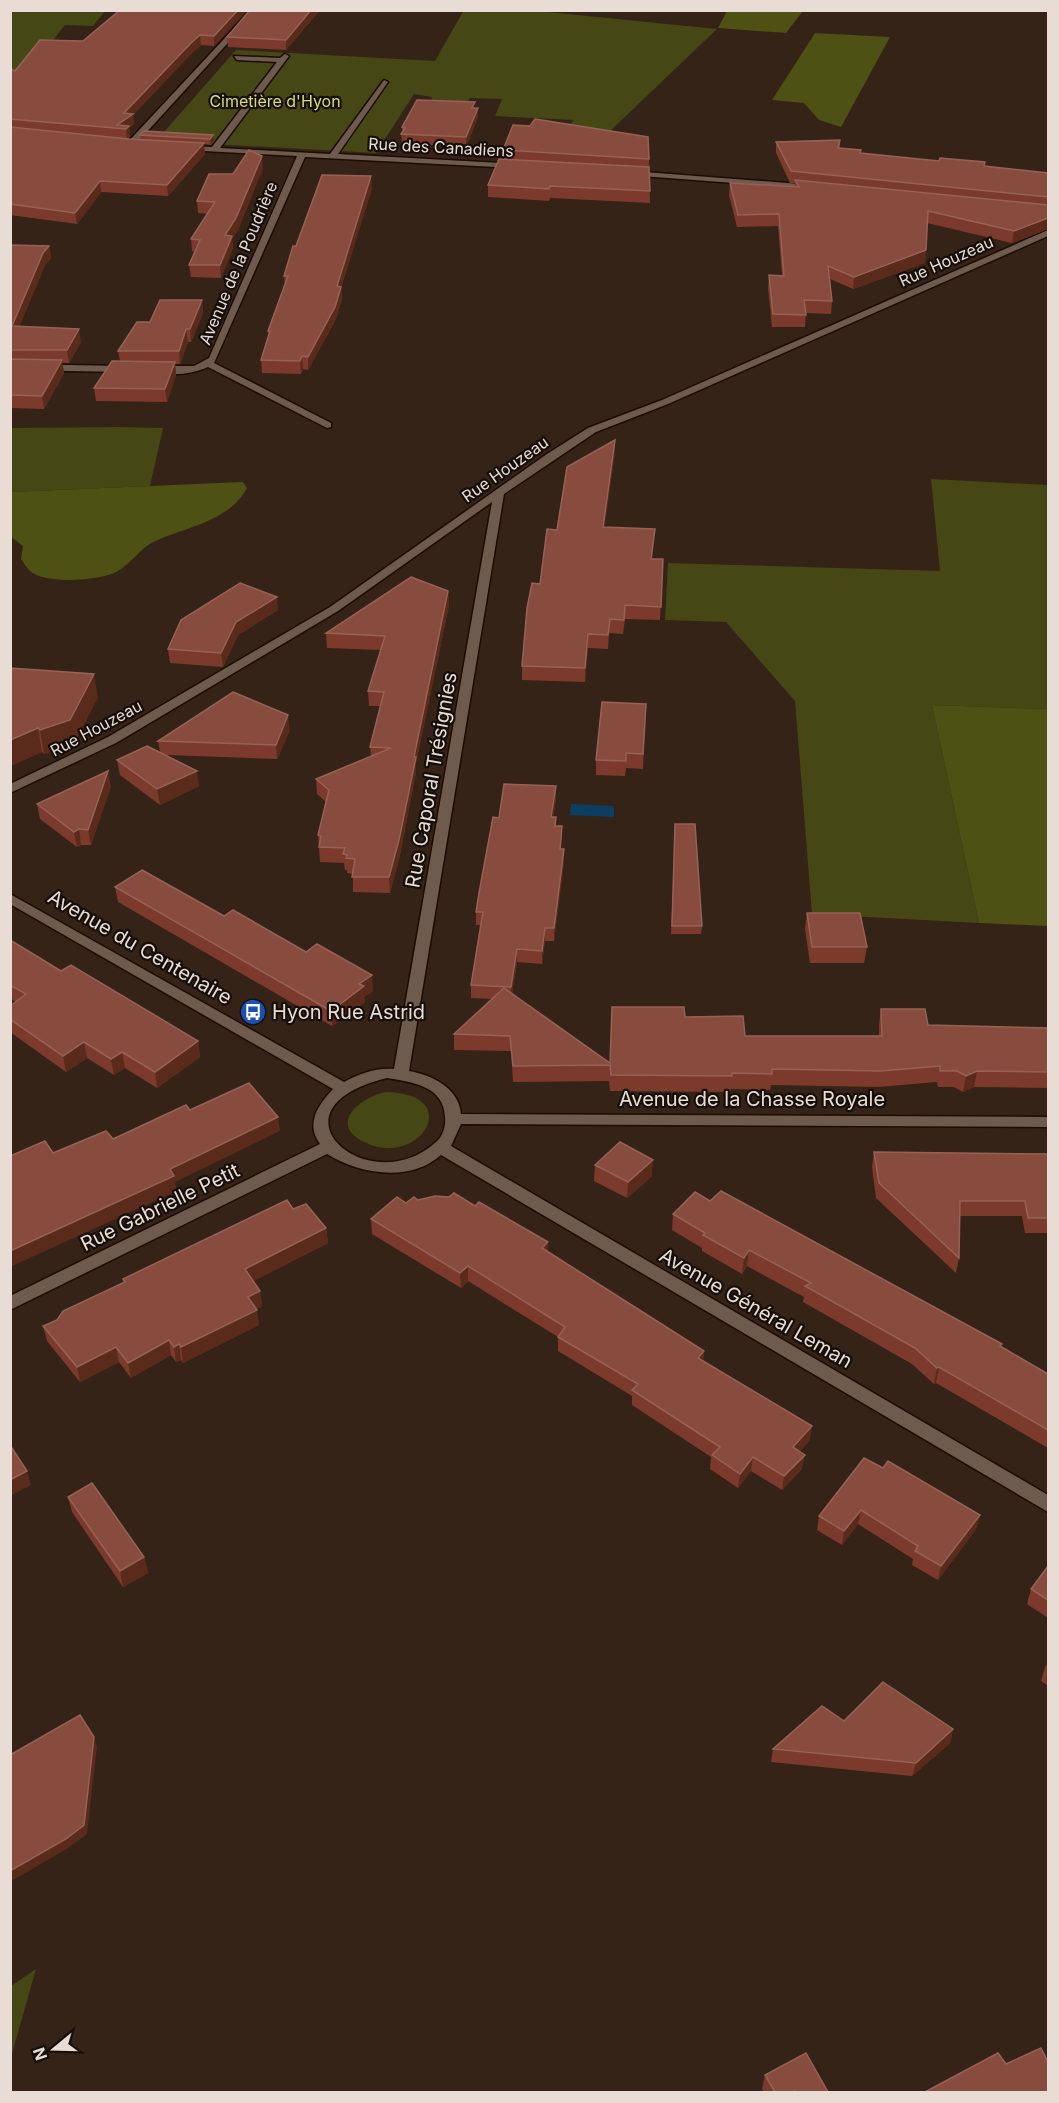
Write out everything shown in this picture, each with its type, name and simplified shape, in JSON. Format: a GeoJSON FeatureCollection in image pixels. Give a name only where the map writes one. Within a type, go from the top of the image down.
{"type":"FeatureCollection","features":[{"type":"Feature","properties":{"kind":"street"},"geometry":{"type":"LineString","coordinates":[[120,145],[135,146],[255,10]]}},
{"type":"Feature","properties":{"kind":"street"},"geometry":{"type":"LineString","coordinates":[[214,150],[284,58],[237,58]]}},
{"type":"Feature","properties":{"kind":"street"},"geometry":{"type":"LineString","coordinates":[[332,157],[384,81]]}},
{"type":"Feature","properties":{"kind":"street","name":"Rue des Canadiens"},"geometry":{"type":"LineString","coordinates":[[180,148],[523,167]]}},
{"type":"Feature","properties":{"kind":"street","name":"Avenue de la Poudrière"},"geometry":{"type":"LineString","coordinates":[[149,369],[188,369],[209,364],[216,353],[301,156]]}},
{"type":"Feature","properties":{"kind":"street"},"geometry":{"type":"LineString","coordinates":[[617,172],[825,189]]}},
{"type":"Feature","properties":{"kind":"street","name":"Rue Houzeau"},"geometry":{"type":"LineString","coordinates":[[10,789],[112,740],[334,609],[592,430],[665,402],[1048,233]]}},
{"type":"Feature","properties":{"kind":"street"},"geometry":{"type":"LineString","coordinates":[[209,364],[327,425]]}},
{"type":"Feature","properties":{"kind":"street"},"geometry":{"type":"LineString","coordinates":[[10,367],[138,369]]}},
{"type":"Feature","properties":{"kind":"street","name":"Rue Caporal Trésignies"},"geometry":{"type":"LineString","coordinates":[[401,1074],[499,494]]}},
{"type":"Feature","properties":{"kind":"street","name":"Avenue du Centenaire"},"geometry":{"type":"LineString","coordinates":[[10,898],[342,1087]]}},
{"type":"Feature","properties":{"kind":"street"},"geometry":{"type":"LineString","coordinates":[[401,1074],[423,1079],[443,1091],[451,1101],[456,1119],[453,1131],[442,1148],[409,1164],[379,1167],[361,1164],[328,1148],[321,1131],[321,1115],[326,1103],[342,1087],[373,1075],[401,1074]]}},
{"type":"Feature","properties":{"kind":"street","name":"Avenue de la Chasse Royale"},"geometry":{"type":"LineString","coordinates":[[456,1119],[1048,1122]]}},
{"type":"Feature","properties":{"kind":"street","name":"Rue Gabrielle Petit"},"geometry":{"type":"LineString","coordinates":[[10,1304],[328,1148]]}},
{"type":"Feature","properties":{"kind":"street","name":"Avenue Général Leman"},"geometry":{"type":"LineString","coordinates":[[442,1148],[1048,1504]]}},
{"type":"Feature","properties":{"kind":"green space","name":"Cimetière d'Hyon"},"geometry":{"type":"Polygon","coordinates":[[[464,10],[538,11],[717,29],[607,134],[566,129],[574,120],[495,116],[502,99],[470,98],[460,116],[430,106],[432,97],[414,94],[376,153],[156,141],[236,50],[435,61],[464,10]]]}},
{"type":"Feature","properties":{"kind":"green space"},"geometry":{"type":"Polygon","coordinates":[[[11,11],[105,11],[93,26],[65,25],[53,40],[11,80],[11,11]]]}},
{"type":"Feature","properties":{"kind":"green space"},"geometry":{"type":"Polygon","coordinates":[[[10,428],[163,428],[150,486],[11,492],[10,428]]]}},
{"type":"Feature","properties":{"kind":"green space"},"geometry":{"type":"Polygon","coordinates":[[[931,479],[1048,485],[1048,709],[932,705],[979,923],[812,914],[795,701],[726,622],[665,620],[668,563],[940,571],[931,479]]]}},
{"type":"Feature","properties":{"kind":"green space"},"geometry":{"type":"Polygon","coordinates":[[[386,1092],[411,1096],[424,1105],[429,1116],[426,1128],[416,1139],[402,1146],[384,1148],[364,1142],[354,1135],[349,1127],[348,1120],[358,1105],[386,1092]]]}},
{"type":"Feature","properties":{"kind":"green space"},"geometry":{"type":"Polygon","coordinates":[[[36,1969],[11,2057],[11,1986],[36,1969]]]}},
{"type":"Feature","properties":{"kind":"shaded area"},"geometry":{"type":"Polygon","coordinates":[[[727,10],[803,11],[786,33],[718,28],[727,10]]]}},
{"type":"Feature","properties":{"kind":"shaded area"},"geometry":{"type":"Polygon","coordinates":[[[815,33],[890,37],[841,127],[819,120],[804,103],[772,100],[815,33]]]}},
{"type":"Feature","properties":{"kind":"shaded area"},"geometry":{"type":"Polygon","coordinates":[[[243,482],[247,488],[229,509],[205,522],[153,542],[118,571],[100,577],[62,580],[31,572],[21,559],[23,546],[11,537],[11,492],[243,482]]]}},
{"type":"Feature","properties":{"kind":"shaded area"},"geometry":{"type":"Polygon","coordinates":[[[932,705],[1048,709],[1048,926],[979,923],[932,705]]]}},
{"type":"Feature","properties":{"kind":"water"},"geometry":{"type":"Polygon","coordinates":[[[571,804],[614,806],[614,817],[570,815],[571,804]]]}},
{"type":"Feature","properties":{"kind":"building"},"geometry":{"type":"Polygon","coordinates":[[[120,10],[238,10],[214,36],[200,35],[190,44],[124,113],[133,114],[117,125],[129,126],[126,129],[10,119],[10,70],[15,71],[40,40],[83,41],[120,10]]]}},
{"type":"Feature","properties":{"kind":"building"},"geometry":{"type":"Polygon","coordinates":[[[250,10],[311,10],[286,40],[227,37],[250,10]]]}},
{"type":"Feature","properties":{"kind":"building"},"geometry":{"type":"Polygon","coordinates":[[[417,100],[475,102],[472,108],[478,108],[466,137],[401,134],[405,128],[402,127],[417,100]]]}},
{"type":"Feature","properties":{"kind":"building"},"geometry":{"type":"Polygon","coordinates":[[[535,119],[648,137],[649,159],[503,150],[513,125],[530,126],[535,119]]]}},
{"type":"Feature","properties":{"kind":"building"},"geometry":{"type":"Polygon","coordinates":[[[10,127],[129,139],[204,143],[167,185],[100,181],[75,213],[10,204],[10,127]]]}},
{"type":"Feature","properties":{"kind":"building"},"geometry":{"type":"Polygon","coordinates":[[[144,131],[213,135],[210,139],[140,135],[144,131]]]}},
{"type":"Feature","properties":{"kind":"building"},"geometry":{"type":"Polygon","coordinates":[[[840,140],[838,148],[861,150],[860,153],[939,161],[940,158],[985,162],[984,166],[1048,173],[1048,197],[791,171],[776,142],[840,140]]]}},
{"type":"Feature","properties":{"kind":"building"},"geometry":{"type":"Polygon","coordinates":[[[249,150],[262,156],[236,218],[225,235],[232,236],[220,265],[189,265],[200,240],[191,239],[215,202],[197,201],[209,174],[233,174],[249,150]]]}},
{"type":"Feature","properties":{"kind":"building"},"geometry":{"type":"Polygon","coordinates":[[[499,159],[649,167],[650,191],[488,185],[499,159]]]}},
{"type":"Feature","properties":{"kind":"building"},"geometry":{"type":"Polygon","coordinates":[[[322,175],[371,176],[337,286],[341,287],[335,307],[308,357],[302,356],[300,361],[261,360],[270,331],[268,331],[288,276],[284,276],[293,246],[296,246],[322,175]]]}},
{"type":"Feature","properties":{"kind":"building"},"geometry":{"type":"Polygon","coordinates":[[[795,180],[1048,205],[1048,218],[1014,231],[928,211],[926,250],[854,277],[828,266],[832,301],[804,300],[806,315],[773,314],[769,275],[784,276],[779,214],[738,215],[730,183],[799,187],[795,180]]]}},
{"type":"Feature","properties":{"kind":"building"},"geometry":{"type":"Polygon","coordinates":[[[10,245],[49,246],[43,253],[12,326],[79,329],[67,350],[10,350],[10,245]]]}},
{"type":"Feature","properties":{"kind":"building"},"geometry":{"type":"Polygon","coordinates":[[[160,300],[202,300],[190,329],[186,329],[179,351],[118,351],[137,322],[150,322],[160,300]]]}},
{"type":"Feature","properties":{"kind":"building"},"geometry":{"type":"Polygon","coordinates":[[[10,359],[62,360],[42,396],[10,395],[10,359]]]}},
{"type":"Feature","properties":{"kind":"building"},"geometry":{"type":"Polygon","coordinates":[[[112,361],[175,362],[165,389],[94,388],[112,361]]]}},
{"type":"Feature","properties":{"kind":"building"},"geometry":{"type":"Polygon","coordinates":[[[615,440],[603,527],[655,529],[651,559],[663,559],[661,607],[625,605],[624,620],[610,619],[608,635],[588,634],[585,668],[522,666],[527,608],[532,583],[540,584],[547,529],[557,530],[567,467],[615,440]]]}},
{"type":"Feature","properties":{"kind":"building"},"geometry":{"type":"Polygon","coordinates":[[[411,577],[448,591],[414,757],[416,757],[389,877],[352,877],[355,859],[346,858],[347,855],[343,854],[345,848],[319,847],[321,836],[318,835],[329,790],[316,779],[391,748],[370,747],[384,692],[368,691],[385,636],[326,633],[411,577]]]}},
{"type":"Feature","properties":{"kind":"building"},"geometry":{"type":"Polygon","coordinates":[[[240,583],[277,597],[236,622],[221,653],[168,649],[181,620],[240,583]]]}},
{"type":"Feature","properties":{"kind":"building"},"geometry":{"type":"Polygon","coordinates":[[[10,668],[94,674],[70,720],[40,730],[38,728],[10,740],[10,668]]]}},
{"type":"Feature","properties":{"kind":"building"},"geometry":{"type":"Polygon","coordinates":[[[233,692],[288,715],[276,745],[158,741],[233,692]]]}},
{"type":"Feature","properties":{"kind":"building"},"geometry":{"type":"Polygon","coordinates":[[[602,702],[646,704],[643,754],[626,753],[626,761],[596,760],[602,702]]]}},
{"type":"Feature","properties":{"kind":"building"},"geometry":{"type":"Polygon","coordinates":[[[147,746],[197,771],[157,789],[117,760],[147,746]]]}},
{"type":"Feature","properties":{"kind":"building"},"geometry":{"type":"Polygon","coordinates":[[[108,771],[88,830],[79,829],[74,832],[37,804],[108,771]]]}},
{"type":"Feature","properties":{"kind":"building"},"geometry":{"type":"Polygon","coordinates":[[[504,784],[556,786],[551,817],[556,817],[555,826],[562,826],[560,849],[564,849],[554,928],[545,928],[542,951],[517,949],[511,987],[471,985],[483,912],[476,912],[479,893],[493,817],[499,818],[504,784]]]}},
{"type":"Feature","properties":{"kind":"building"},"geometry":{"type":"Polygon","coordinates":[[[675,824],[695,824],[702,926],[672,926],[675,824]]]}},
{"type":"Feature","properties":{"kind":"building"},"geometry":{"type":"Polygon","coordinates":[[[142,870],[224,916],[233,910],[306,952],[317,944],[372,975],[359,984],[364,986],[331,1011],[115,887],[142,870]]]}},
{"type":"Feature","properties":{"kind":"building"},"geometry":{"type":"Polygon","coordinates":[[[807,913],[860,913],[867,947],[812,947],[807,913]]]}},
{"type":"Feature","properties":{"kind":"building"},"geometry":{"type":"Polygon","coordinates":[[[10,940],[61,971],[71,965],[198,1041],[155,1072],[122,1052],[111,1059],[84,1042],[63,1056],[10,1019],[10,1006],[26,994],[10,985],[10,940]]]}},
{"type":"Feature","properties":{"kind":"building"},"geometry":{"type":"Polygon","coordinates":[[[504,988],[610,1063],[612,1007],[684,1007],[685,1017],[743,1016],[745,1036],[882,1036],[881,1009],[925,1009],[928,1025],[1048,1028],[1048,1072],[977,1071],[966,1076],[957,1071],[940,1071],[940,1066],[881,1071],[772,1069],[772,1074],[732,1073],[732,1076],[611,1075],[610,1065],[513,1066],[510,1036],[454,1034],[504,988]]]}},
{"type":"Feature","properties":{"kind":"building"},"geometry":{"type":"Polygon","coordinates":[[[249,1083],[278,1117],[170,1169],[174,1176],[10,1251],[10,1156],[45,1141],[53,1153],[106,1131],[113,1139],[186,1105],[190,1110],[249,1083]]]}},
{"type":"Feature","properties":{"kind":"building"},"geometry":{"type":"Polygon","coordinates":[[[620,1142],[653,1160],[628,1182],[595,1165],[620,1142]]]}},
{"type":"Feature","properties":{"kind":"building"},"geometry":{"type":"Polygon","coordinates":[[[874,1152],[1048,1154],[1048,1218],[1028,1218],[1025,1201],[960,1201],[959,1258],[879,1183],[874,1152]]]}},
{"type":"Feature","properties":{"kind":"building"},"geometry":{"type":"Polygon","coordinates":[[[721,1191],[1002,1344],[1000,1346],[1048,1374],[1048,1430],[939,1367],[937,1368],[915,1348],[805,1286],[811,1283],[749,1250],[744,1258],[703,1235],[705,1233],[673,1214],[695,1192],[710,1201],[721,1191]]]}},
{"type":"Feature","properties":{"kind":"building"},"geometry":{"type":"Polygon","coordinates":[[[454,1193],[475,1206],[479,1202],[548,1242],[542,1248],[704,1351],[698,1358],[812,1426],[793,1447],[805,1455],[784,1476],[753,1457],[740,1474],[712,1455],[720,1447],[632,1390],[638,1384],[558,1337],[565,1327],[468,1266],[460,1273],[371,1219],[397,1197],[406,1203],[414,1197],[418,1200],[435,1196],[449,1197],[454,1193]]]}},
{"type":"Feature","properties":{"kind":"building"},"geometry":{"type":"Polygon","coordinates":[[[287,1200],[293,1209],[306,1204],[326,1228],[245,1269],[260,1291],[248,1297],[257,1310],[181,1347],[179,1344],[174,1347],[169,1340],[128,1363],[116,1347],[77,1367],[43,1326],[57,1320],[63,1311],[125,1282],[123,1279],[287,1200]]]}},
{"type":"Feature","properties":{"kind":"building"},"geometry":{"type":"Polygon","coordinates":[[[10,1445],[27,1471],[10,1480],[10,1445]]]}},
{"type":"Feature","properties":{"kind":"building"},"geometry":{"type":"Polygon","coordinates":[[[864,1458],[883,1468],[888,1461],[980,1515],[941,1566],[915,1551],[918,1546],[861,1510],[844,1531],[819,1516],[864,1458]]]}},
{"type":"Feature","properties":{"kind":"building"},"geometry":{"type":"Polygon","coordinates":[[[92,1483],[144,1557],[120,1571],[68,1497],[92,1483]]]}},
{"type":"Feature","properties":{"kind":"building"},"geometry":{"type":"Polygon","coordinates":[[[1048,1566],[1048,1600],[1031,1589],[1048,1566]]]}},
{"type":"Feature","properties":{"kind":"building"},"geometry":{"type":"Polygon","coordinates":[[[883,1682],[953,1729],[916,1763],[773,1749],[822,1706],[844,1721],[883,1682]]]}},
{"type":"Feature","properties":{"kind":"building"},"geometry":{"type":"Polygon","coordinates":[[[80,1715],[94,1737],[84,1825],[66,1839],[10,1871],[10,1755],[80,1715]]]}},
{"type":"Feature","properties":{"kind":"building"},"geometry":{"type":"Polygon","coordinates":[[[1041,2048],[1048,2062],[1048,2092],[925,2092],[998,2053],[1006,2064],[1041,2048]]]}},
{"type":"Feature","properties":{"kind":"building"},"geometry":{"type":"Polygon","coordinates":[[[806,2053],[828,2092],[775,2092],[765,2075],[806,2053]]]}},
{"type":"Feature","properties":{"kind":"place","name":"Hyon Rue Astrid"},"geometry":{"type":"Point","coordinates":[253,1012]}}]}
